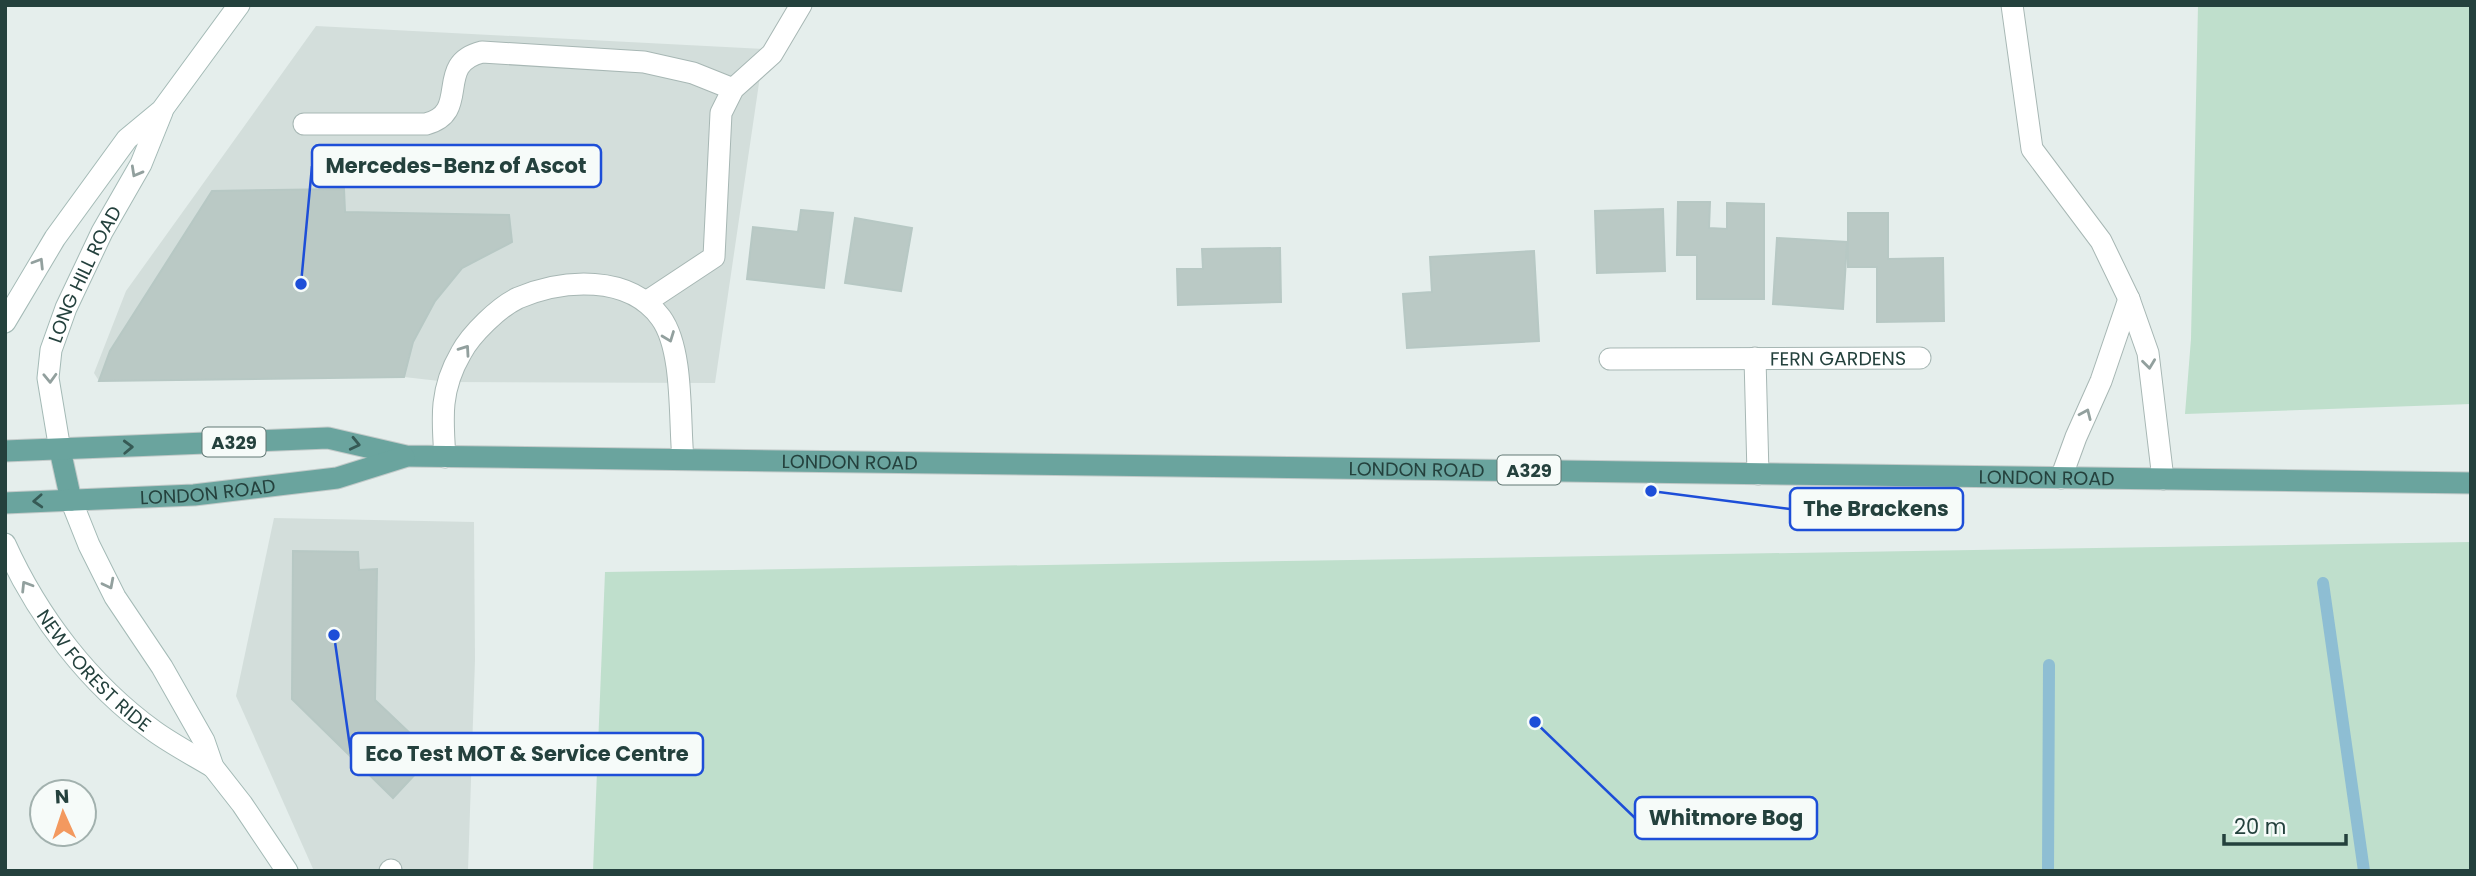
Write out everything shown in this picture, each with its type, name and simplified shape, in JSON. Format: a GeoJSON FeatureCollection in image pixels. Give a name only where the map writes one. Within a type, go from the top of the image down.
{"type":"FeatureCollection","features":[{"type":"Feature","properties":{"kind":"main road","name":"LONDON ROAD"},"geometry":{"type":"LineString","coordinates":[[5,451],[328,438],[406,456],[445,457],[2471,483]]}},
{"type":"Feature","properties":{"kind":"main road"},"geometry":{"type":"LineString","coordinates":[[60,450],[71,500]]}},
{"type":"Feature","properties":{"kind":"main road","name":"LONDON ROAD"},"geometry":{"type":"LineString","coordinates":[[5,503],[194,495],[337,478],[406,456]]}},
{"type":"Feature","properties":{"kind":"street","name":"LONG HILL ROAD"},"geometry":{"type":"LineString","coordinates":[[5,322],[55,238],[127,139],[162,110],[239,5]]}},
{"type":"Feature","properties":{"kind":"street"},"geometry":{"type":"LineString","coordinates":[[646,302],[714,257],[721,113],[733,89],[772,54],[801,5]]}},
{"type":"Feature","properties":{"kind":"street"},"geometry":{"type":"LineString","coordinates":[[2012,5],[2032,149],[2101,241],[2129,299],[2148,353],[2163,479]]}},
{"type":"Feature","properties":{"kind":"street"},"geometry":{"type":"LineString","coordinates":[[304,124],[426,124],[439,121],[448,111],[460,63],[468,56],[482,52],[644,62],[693,73],[733,89]]}},
{"type":"Feature","properties":{"kind":"street","name":"LONG HILL ROAD"},"geometry":{"type":"LineString","coordinates":[[60,450],[48,378],[51,350],[66,308],[102,233],[141,164],[162,110]]}},
{"type":"Feature","properties":{"kind":"street"},"geometry":{"type":"LineString","coordinates":[[445,457],[442,413],[448,382],[462,351],[497,311],[518,298],[560,286],[595,284],[630,291],[646,302],[663,320],[675,352],[683,459]]}},
{"type":"Feature","properties":{"kind":"street"},"geometry":{"type":"LineString","coordinates":[[2061,478],[2101,381],[2129,299]]}},
{"type":"Feature","properties":{"kind":"street","name":"FERN GARDENS"},"geometry":{"type":"LineString","coordinates":[[1755,358],[1758,474]]}},
{"type":"Feature","properties":{"kind":"street","name":"FERN GARDENS"},"geometry":{"type":"LineString","coordinates":[[1611,359],[1920,358]]}},
{"type":"Feature","properties":{"kind":"street","name":"NEW FOREST RIDE"},"geometry":{"type":"LineString","coordinates":[[71,500],[89,545],[116,597],[162,667],[204,741],[213,767],[242,804],[287,871]]}},
{"type":"Feature","properties":{"kind":"street","name":"NEW FOREST RIDE"},"geometry":{"type":"LineString","coordinates":[[5,544],[18,572],[50,624],[84,668],[116,701],[155,732],[213,767]]}},
{"type":"Feature","properties":{"kind":"shaded area"},"geometry":{"type":"Polygon","coordinates":[[[316,26],[764,49],[715,383],[448,382],[404,377],[99,381],[94,373],[126,291],[316,26]]]}},
{"type":"Feature","properties":{"kind":"shaded area"},"geometry":{"type":"Polygon","coordinates":[[[274,518],[474,522],[475,660],[468,871],[314,871],[236,696],[274,518]]]}},
{"type":"Feature","properties":{"kind":"green space"},"geometry":{"type":"Polygon","coordinates":[[[2198,5],[2471,5],[2471,404],[2185,414],[2191,339],[2198,5]]]}},
{"type":"Feature","properties":{"kind":"green space"},"geometry":{"type":"Polygon","coordinates":[[[2471,542],[2471,871],[593,871],[605,572],[2471,542]]]}},
{"type":"Feature","properties":{"kind":"building"},"geometry":{"type":"Polygon","coordinates":[[[344,189],[345,212],[509,215],[512,242],[462,268],[435,301],[413,342],[404,377],[99,381],[110,351],[212,191],[344,189]]]}},
{"type":"Feature","properties":{"kind":"building"},"geometry":{"type":"Polygon","coordinates":[[[1678,202],[1710,202],[1709,228],[1727,229],[1727,203],[1764,204],[1764,299],[1697,299],[1697,255],[1677,255],[1678,202]]]}},
{"type":"Feature","properties":{"kind":"building"},"geometry":{"type":"Polygon","coordinates":[[[1663,209],[1665,271],[1597,273],[1595,211],[1663,209]]]}},
{"type":"Feature","properties":{"kind":"building"},"geometry":{"type":"Polygon","coordinates":[[[801,210],[833,213],[824,288],[747,279],[753,227],[798,232],[801,210]]]}},
{"type":"Feature","properties":{"kind":"building"},"geometry":{"type":"Polygon","coordinates":[[[1848,213],[1888,213],[1888,259],[1943,258],[1944,321],[1877,322],[1877,267],[1848,267],[1848,213]]]}},
{"type":"Feature","properties":{"kind":"building"},"geometry":{"type":"Polygon","coordinates":[[[855,218],[912,228],[901,291],[845,283],[855,218]]]}},
{"type":"Feature","properties":{"kind":"building"},"geometry":{"type":"Polygon","coordinates":[[[1777,238],[1847,242],[1843,309],[1773,304],[1777,238]]]}},
{"type":"Feature","properties":{"kind":"building"},"geometry":{"type":"Polygon","coordinates":[[[1280,248],[1281,302],[1178,305],[1177,269],[1203,269],[1202,249],[1280,248]]]}},
{"type":"Feature","properties":{"kind":"building"},"geometry":{"type":"Polygon","coordinates":[[[1534,251],[1539,341],[1407,348],[1403,294],[1432,292],[1430,257],[1534,251]]]}},
{"type":"Feature","properties":{"kind":"building"},"geometry":{"type":"Polygon","coordinates":[[[293,551],[358,552],[359,570],[377,569],[375,700],[433,755],[393,798],[292,699],[293,551]]]}},
{"type":"Feature","properties":{"kind":"waterway"},"geometry":{"type":"LineString","coordinates":[[2323,583],[2364,871]]}},
{"type":"Feature","properties":{"kind":"waterway"},"geometry":{"type":"LineString","coordinates":[[2048,871],[2049,665]]}},
{"type":"Feature","properties":{"kind":"place","name":"Mercedes-Benz of Ascot"},"geometry":{"type":"Point","coordinates":[301,284]}},
{"type":"Feature","properties":{"kind":"place","name":"The Brackens"},"geometry":{"type":"Point","coordinates":[1651,491]}},
{"type":"Feature","properties":{"kind":"place","name":"Eco Test MOT & Service Centre"},"geometry":{"type":"Point","coordinates":[334,635]}},
{"type":"Feature","properties":{"kind":"place","name":"Whitmore Bog"},"geometry":{"type":"Point","coordinates":[1535,722]}}]}
